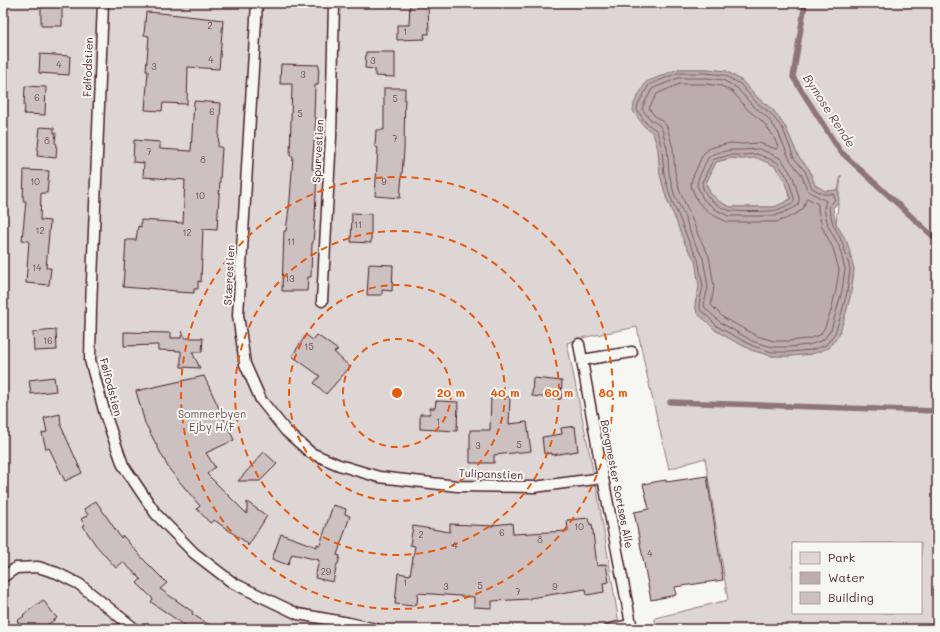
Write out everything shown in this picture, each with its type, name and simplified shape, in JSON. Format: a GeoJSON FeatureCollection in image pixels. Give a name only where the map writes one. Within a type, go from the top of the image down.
{"type":"FeatureCollection","features":[{"type":"Feature","properties":{"kind":"lane","name":"Følfodstien"},"geometry":{"type":"LineString","coordinates":[[103,3],[90,360],[105,414],[123,465],[156,514],[194,553],[233,583],[298,614],[376,629]]}},
{"type":"Feature","properties":{"kind":"lane","name":"Stærestien"},"geometry":{"type":"LineString","coordinates":[[257,3],[238,315],[245,364],[261,400],[286,431],[311,452],[339,465],[379,477]]}},
{"type":"Feature","properties":{"kind":"lane","name":"Spurvestien"},"geometry":{"type":"LineString","coordinates":[[322,301],[331,137],[334,3]]}},
{"type":"Feature","properties":{"kind":"lane","name":"Borgmester Sortsøs Alle"},"geometry":{"type":"LineString","coordinates":[[579,344],[632,627]]}},
{"type":"Feature","properties":{"kind":"lane"},"geometry":{"type":"LineString","coordinates":[[582,360],[632,352]]}},
{"type":"Feature","properties":{"kind":"lane","name":"Tulipanstien"},"geometry":{"type":"LineString","coordinates":[[379,477],[457,486],[534,487],[603,478]]}},
{"type":"Feature","properties":{"kind":"lane"},"geometry":{"type":"LineString","coordinates":[[3,577],[16,568],[38,567],[57,573],[79,584],[135,629]]}},
{"type":"Feature","properties":{"kind":"lane"},"geometry":{"type":"LineString","coordinates":[[610,629],[632,627]]}},
{"type":"Feature","properties":{"kind":"green space","name":"Sommerbyen Ejby H/F"},"geometry":{"type":"Polygon","coordinates":[[[3,3],[937,3],[937,629],[656,629],[655,618],[728,600],[705,458],[669,469],[637,327],[586,337],[567,343],[597,490],[620,629],[3,629],[3,3]],[[678,69],[653,133],[658,149],[660,174],[666,197],[685,244],[695,260],[700,287],[695,304],[697,313],[715,330],[751,350],[772,356],[812,354],[845,316],[851,293],[854,269],[847,242],[836,224],[841,175],[838,190],[825,191],[815,185],[809,169],[798,156],[786,128],[773,110],[759,99],[742,81],[726,71],[707,69],[678,69]]]}},
{"type":"Feature","properties":{"kind":"green space"},"geometry":{"type":"Polygon","coordinates":[[[757,157],[775,166],[784,180],[791,199],[775,207],[730,207],[720,202],[710,193],[706,183],[716,162],[731,158],[742,159],[757,157]]]}},
{"type":"Feature","properties":{"kind":"water"},"geometry":{"type":"Polygon","coordinates":[[[678,69],[707,69],[726,71],[742,81],[759,99],[773,110],[786,128],[798,156],[809,169],[815,185],[825,191],[838,190],[839,202],[833,208],[836,224],[847,242],[854,269],[851,293],[839,335],[829,348],[812,354],[772,356],[751,350],[732,340],[715,330],[697,313],[695,304],[699,287],[695,260],[685,244],[666,197],[660,174],[658,149],[653,133],[644,126],[633,111],[634,103],[646,82],[678,69]],[[731,158],[716,162],[706,183],[710,193],[720,202],[730,207],[775,207],[791,199],[784,180],[775,166],[757,158],[731,158]]]}},
{"type":"Feature","properties":{"kind":"building"},"geometry":{"type":"Polygon","coordinates":[[[410,3],[428,3],[429,34],[424,34],[425,39],[397,40],[397,25],[409,25],[410,3]]]}},
{"type":"Feature","properties":{"kind":"building"},"geometry":{"type":"Polygon","coordinates":[[[41,6],[62,7],[62,26],[41,26],[41,6]]]}},
{"type":"Feature","properties":{"kind":"building"},"geometry":{"type":"Polygon","coordinates":[[[146,12],[223,20],[219,69],[188,67],[187,104],[163,103],[162,111],[145,110],[149,36],[144,35],[146,12]]]}},
{"type":"Feature","properties":{"kind":"building"},"geometry":{"type":"Polygon","coordinates":[[[366,52],[395,52],[395,77],[375,76],[375,69],[365,68],[366,52]]]}},
{"type":"Feature","properties":{"kind":"building"},"geometry":{"type":"Polygon","coordinates":[[[40,54],[70,56],[69,75],[39,73],[40,54]]]}},
{"type":"Feature","properties":{"kind":"building"},"geometry":{"type":"Polygon","coordinates":[[[281,64],[319,65],[318,85],[315,85],[314,117],[316,117],[312,169],[317,169],[315,218],[312,243],[311,277],[308,277],[307,291],[282,291],[284,231],[286,231],[290,200],[293,156],[290,156],[292,84],[280,84],[281,64]]]}},
{"type":"Feature","properties":{"kind":"building"},"geometry":{"type":"Polygon","coordinates":[[[25,86],[46,87],[45,115],[24,114],[25,86]]]}},
{"type":"Feature","properties":{"kind":"building"},"geometry":{"type":"Polygon","coordinates":[[[384,88],[405,88],[404,150],[400,198],[375,196],[378,148],[375,147],[376,130],[384,130],[384,88]]]}},
{"type":"Feature","properties":{"kind":"building"},"geometry":{"type":"Polygon","coordinates":[[[194,101],[221,103],[218,147],[222,147],[217,230],[203,229],[201,282],[198,281],[198,289],[194,289],[194,293],[123,287],[126,240],[136,240],[138,226],[141,227],[141,220],[183,223],[185,180],[143,177],[144,163],[133,162],[134,140],[160,142],[160,149],[191,151],[194,101]]]}},
{"type":"Feature","properties":{"kind":"building"},"geometry":{"type":"Polygon","coordinates":[[[40,127],[54,128],[54,133],[56,133],[55,143],[57,144],[56,158],[37,156],[40,127]]]}},
{"type":"Feature","properties":{"kind":"building"},"geometry":{"type":"Polygon","coordinates":[[[24,170],[49,171],[47,193],[41,193],[40,220],[50,221],[46,268],[51,268],[49,285],[26,283],[29,241],[22,240],[26,201],[23,201],[24,170]]]}},
{"type":"Feature","properties":{"kind":"building"},"geometry":{"type":"Polygon","coordinates":[[[352,213],[371,214],[371,243],[351,242],[352,213]]]}},
{"type":"Feature","properties":{"kind":"building"},"geometry":{"type":"Polygon","coordinates":[[[369,264],[393,265],[392,291],[382,290],[382,295],[367,295],[369,264]]]}},
{"type":"Feature","properties":{"kind":"building"},"geometry":{"type":"Polygon","coordinates":[[[56,330],[57,350],[34,351],[33,332],[56,330]]]}},
{"type":"Feature","properties":{"kind":"building"},"geometry":{"type":"Polygon","coordinates":[[[182,331],[185,338],[203,338],[202,352],[192,352],[200,368],[181,367],[181,351],[158,350],[158,345],[124,346],[124,332],[171,333],[171,338],[181,338],[182,331]]]}},
{"type":"Feature","properties":{"kind":"building"},"geometry":{"type":"Polygon","coordinates":[[[306,335],[313,340],[317,335],[338,350],[334,352],[350,367],[326,394],[314,383],[320,376],[292,356],[306,335]]]}},
{"type":"Feature","properties":{"kind":"building"},"geometry":{"type":"Polygon","coordinates":[[[204,376],[234,440],[206,453],[215,467],[207,474],[247,514],[247,502],[267,516],[248,546],[247,543],[214,520],[210,523],[197,509],[200,506],[169,469],[145,423],[136,391],[204,376]]]}},
{"type":"Feature","properties":{"kind":"building"},"geometry":{"type":"Polygon","coordinates":[[[54,377],[56,391],[31,394],[29,380],[54,377]]]}},
{"type":"Feature","properties":{"kind":"building"},"geometry":{"type":"Polygon","coordinates":[[[533,378],[562,381],[561,399],[532,396],[533,378]]]}},
{"type":"Feature","properties":{"kind":"building"},"geometry":{"type":"Polygon","coordinates":[[[491,396],[510,397],[509,424],[527,422],[531,451],[494,455],[494,463],[470,463],[470,430],[490,430],[491,396]]]}},
{"type":"Feature","properties":{"kind":"building"},"geometry":{"type":"Polygon","coordinates":[[[436,401],[458,402],[457,431],[420,429],[420,414],[430,414],[430,408],[435,408],[436,401]]]}},
{"type":"Feature","properties":{"kind":"building"},"geometry":{"type":"Polygon","coordinates":[[[60,414],[61,426],[82,473],[65,481],[49,448],[46,449],[42,433],[47,432],[44,418],[60,414]]]}},
{"type":"Feature","properties":{"kind":"building"},"geometry":{"type":"Polygon","coordinates":[[[575,426],[578,451],[552,455],[552,453],[544,454],[542,437],[562,434],[561,428],[575,426]]]}},
{"type":"Feature","properties":{"kind":"building"},"geometry":{"type":"Polygon","coordinates":[[[264,452],[277,464],[260,481],[238,481],[264,452]]]}},
{"type":"Feature","properties":{"kind":"building"},"geometry":{"type":"Polygon","coordinates":[[[707,476],[723,580],[675,587],[676,595],[651,600],[634,512],[649,509],[643,484],[707,476]]]}},
{"type":"Feature","properties":{"kind":"building"},"geometry":{"type":"Polygon","coordinates":[[[96,501],[121,538],[123,536],[167,583],[160,589],[193,612],[192,614],[216,629],[190,629],[151,602],[153,599],[137,583],[141,579],[123,562],[116,568],[95,544],[83,526],[85,525],[81,519],[88,515],[84,509],[96,501]]]}},
{"type":"Feature","properties":{"kind":"building"},"geometry":{"type":"Polygon","coordinates":[[[333,505],[346,509],[345,514],[350,516],[337,555],[340,556],[333,582],[315,578],[319,560],[292,554],[288,565],[272,559],[281,534],[317,547],[317,544],[320,545],[333,505]]]}},
{"type":"Feature","properties":{"kind":"building"},"geometry":{"type":"Polygon","coordinates":[[[589,518],[590,525],[592,524],[597,566],[606,564],[609,582],[603,583],[604,592],[587,595],[586,589],[530,599],[492,601],[492,608],[474,607],[474,597],[418,593],[417,604],[414,604],[414,606],[395,604],[398,573],[410,575],[415,546],[410,545],[413,526],[450,532],[450,524],[493,526],[512,523],[513,534],[568,531],[567,520],[589,518]]]}},
{"type":"Feature","properties":{"kind":"building"},"geometry":{"type":"Polygon","coordinates":[[[43,600],[57,618],[41,629],[24,629],[17,621],[43,600]]]}},
{"type":"Feature","properties":{"kind":"waterway","name":"Bymose Rende"},"geometry":{"type":"LineString","coordinates":[[805,3],[793,77],[840,151],[937,240]]}},
{"type":"Feature","properties":{"kind":"waterway"},"geometry":{"type":"LineString","coordinates":[[670,402],[937,411]]}}]}
